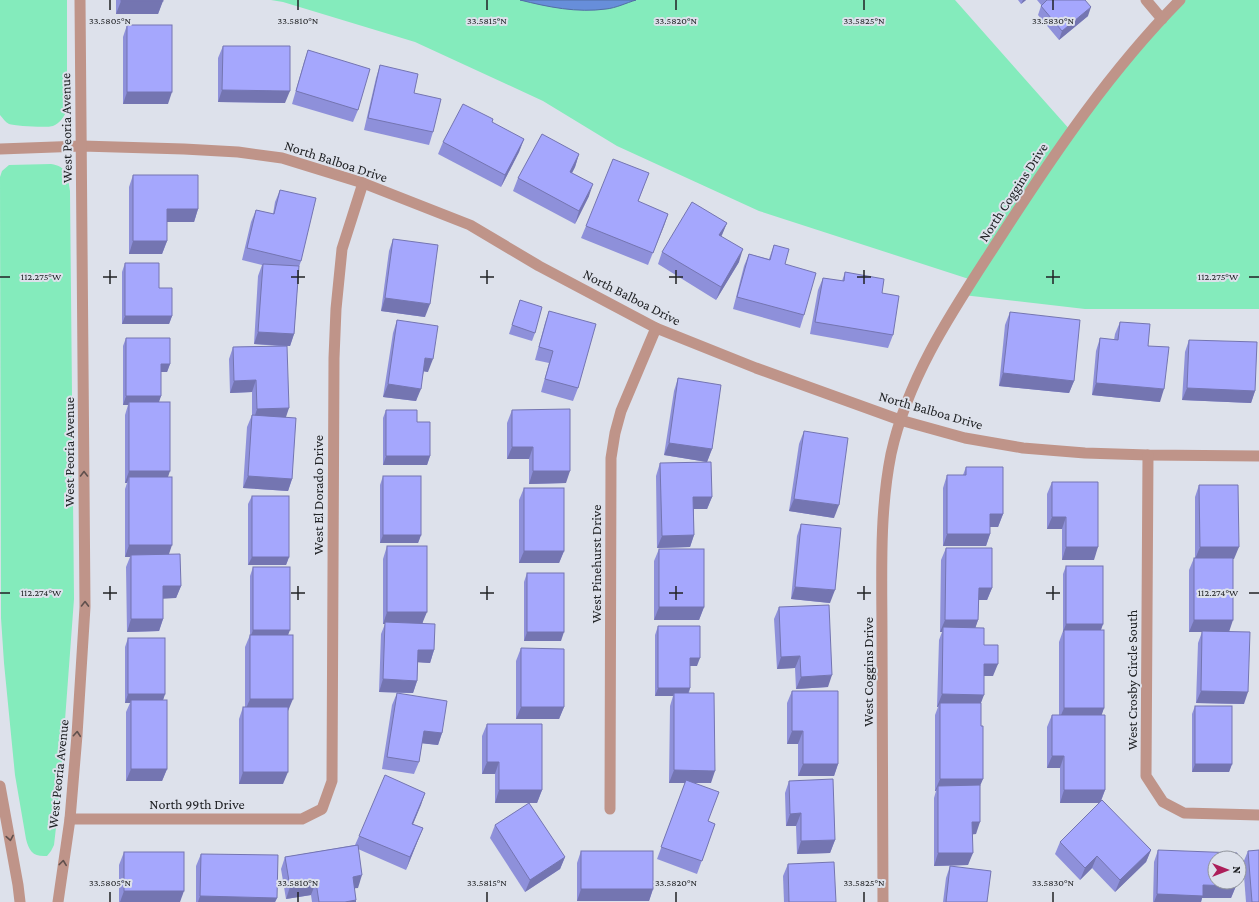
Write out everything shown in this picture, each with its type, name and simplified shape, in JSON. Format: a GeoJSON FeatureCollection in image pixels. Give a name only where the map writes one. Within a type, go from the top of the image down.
{"type":"FeatureCollection","features":[{"type":"Feature","properties":{"kind":"street","name":"West Peoria Avenue"},"geometry":{"type":"LineString","coordinates":[[58,902],[70,819],[85,607],[80,0]]}},
{"type":"Feature","properties":{"kind":"street"},"geometry":{"type":"LineString","coordinates":[[1146,0],[1162,19]]}},
{"type":"Feature","properties":{"kind":"street","name":"North Coggins Drive"},"geometry":{"type":"LineString","coordinates":[[900,420],[920,372],[940,331],[1046,168],[1071,131],[1116,71],[1180,0]]}},
{"type":"Feature","properties":{"kind":"street","name":"North Balboa Drive"},"geometry":{"type":"LineString","coordinates":[[0,149],[82,146],[238,152],[282,158],[363,183],[470,226],[540,266],[656,328],[756,368],[900,420],[965,438],[1023,448],[1085,453],[1259,456]]}},
{"type":"Feature","properties":{"kind":"street","name":"West El Dorado Drive"},"geometry":{"type":"LineString","coordinates":[[322,809],[332,781],[334,366],[336,309],[342,250],[363,183]]}},
{"type":"Feature","properties":{"kind":"street","name":"West Pinehurst Drive"},"geometry":{"type":"LineString","coordinates":[[610,809],[611,458],[615,433],[621,411],[656,328]]}},
{"type":"Feature","properties":{"kind":"street","name":"West Coggins Drive"},"geometry":{"type":"LineString","coordinates":[[883,902],[882,555],[885,492],[891,455],[900,420]]}},
{"type":"Feature","properties":{"kind":"street","name":"West Crosby Circle South"},"geometry":{"type":"LineString","coordinates":[[1148,455],[1146,776],[1163,802],[1184,813],[1259,815]]}},
{"type":"Feature","properties":{"kind":"street"},"geometry":{"type":"LineString","coordinates":[[0,786],[20,902]]}},
{"type":"Feature","properties":{"kind":"street","name":"North 99th Drive"},"geometry":{"type":"LineString","coordinates":[[70,819],[302,819],[322,809]]}},
{"type":"Feature","properties":{"kind":"green space"},"geometry":{"type":"Polygon","coordinates":[[[0,0],[67,0],[67,110],[62,120],[53,126],[38,127],[12,125],[6,122],[0,115],[0,0]]]}},
{"type":"Feature","properties":{"kind":"green space"},"geometry":{"type":"Polygon","coordinates":[[[271,0],[955,0],[1071,131],[1180,0],[1259,0],[1259,309],[1085,309],[963,295],[972,280],[759,211],[617,146],[543,101],[415,42],[283,2],[271,0]]]}},
{"type":"Feature","properties":{"kind":"green space"},"geometry":{"type":"Polygon","coordinates":[[[51,164],[64,170],[70,191],[74,599],[59,801],[54,845],[47,856],[42,856],[35,854],[30,850],[26,839],[15,775],[1,618],[0,177],[2,171],[9,165],[51,164]]]}},
{"type":"Feature","properties":{"kind":"water"},"geometry":{"type":"Polygon","coordinates":[[[520,0],[636,0],[617,7],[595,10],[573,10],[520,0]]]}},
{"type":"Feature","properties":{"kind":"building"},"geometry":{"type":"Polygon","coordinates":[[[163,0],[163,1],[121,1],[163,0]]]}},
{"type":"Feature","properties":{"kind":"building"},"geometry":{"type":"Polygon","coordinates":[[[1047,0],[1085,0],[1091,7],[1062,31],[1041,6],[1047,0]]]}},
{"type":"Feature","properties":{"kind":"building"},"geometry":{"type":"Polygon","coordinates":[[[127,25],[172,25],[172,92],[127,92],[127,25]]]}},
{"type":"Feature","properties":{"kind":"building"},"geometry":{"type":"Polygon","coordinates":[[[223,46],[290,46],[290,91],[222,90],[223,46]]]}},
{"type":"Feature","properties":{"kind":"building"},"geometry":{"type":"Polygon","coordinates":[[[308,50],[370,69],[358,110],[296,91],[308,50]]]}},
{"type":"Feature","properties":{"kind":"building"},"geometry":{"type":"Polygon","coordinates":[[[380,65],[418,74],[414,93],[441,99],[433,132],[368,118],[380,65]]]}},
{"type":"Feature","properties":{"kind":"building"},"geometry":{"type":"Polygon","coordinates":[[[463,104],[493,119],[492,122],[524,139],[505,175],[443,142],[463,104]]]}},
{"type":"Feature","properties":{"kind":"building"},"geometry":{"type":"Polygon","coordinates":[[[542,134],[579,154],[570,172],[593,184],[579,211],[518,178],[542,134]]]}},
{"type":"Feature","properties":{"kind":"building"},"geometry":{"type":"Polygon","coordinates":[[[613,159],[649,173],[638,201],[668,214],[653,253],[586,226],[613,159]]]}},
{"type":"Feature","properties":{"kind":"building"},"geometry":{"type":"Polygon","coordinates":[[[133,175],[198,175],[198,209],[167,209],[167,241],[133,241],[133,175]]]}},
{"type":"Feature","properties":{"kind":"building"},"geometry":{"type":"Polygon","coordinates":[[[280,190],[316,198],[301,261],[247,248],[256,210],[274,214],[280,190]]]}},
{"type":"Feature","properties":{"kind":"building"},"geometry":{"type":"Polygon","coordinates":[[[692,202],[727,223],[719,235],[743,249],[721,287],[662,252],[692,202]]]}},
{"type":"Feature","properties":{"kind":"building"},"geometry":{"type":"Polygon","coordinates":[[[393,239],[438,245],[430,304],[385,298],[393,239]]]}},
{"type":"Feature","properties":{"kind":"building"},"geometry":{"type":"Polygon","coordinates":[[[774,245],[789,249],[785,264],[816,273],[804,315],[737,297],[749,254],[770,260],[774,245]]]}},
{"type":"Feature","properties":{"kind":"building"},"geometry":{"type":"Polygon","coordinates":[[[125,263],[159,263],[159,288],[172,288],[172,316],[125,316],[125,263]]]}},
{"type":"Feature","properties":{"kind":"building"},"geometry":{"type":"Polygon","coordinates":[[[263,264],[299,266],[294,334],[258,332],[263,264]]]}},
{"type":"Feature","properties":{"kind":"building"},"geometry":{"type":"Polygon","coordinates":[[[845,272],[884,279],[882,293],[899,296],[893,335],[815,322],[823,278],[844,281],[845,272]]]}},
{"type":"Feature","properties":{"kind":"building"},"geometry":{"type":"Polygon","coordinates":[[[520,300],[542,307],[535,333],[512,325],[520,300]]]}},
{"type":"Feature","properties":{"kind":"building"},"geometry":{"type":"Polygon","coordinates":[[[549,311],[596,324],[578,388],[545,379],[553,351],[539,347],[549,311]]]}},
{"type":"Feature","properties":{"kind":"building"},"geometry":{"type":"Polygon","coordinates":[[[1010,312],[1080,320],[1074,381],[1003,373],[1010,312]]]}},
{"type":"Feature","properties":{"kind":"building"},"geometry":{"type":"Polygon","coordinates":[[[397,320],[438,326],[433,359],[425,358],[421,389],[388,384],[397,320]]]}},
{"type":"Feature","properties":{"kind":"building"},"geometry":{"type":"Polygon","coordinates":[[[1120,322],[1150,324],[1148,346],[1169,347],[1164,389],[1096,383],[1100,338],[1118,340],[1120,322]]]}},
{"type":"Feature","properties":{"kind":"building"},"geometry":{"type":"Polygon","coordinates":[[[126,338],[170,338],[170,364],[161,364],[161,396],[126,396],[126,338]]]}},
{"type":"Feature","properties":{"kind":"building"},"geometry":{"type":"Polygon","coordinates":[[[1189,340],[1257,342],[1255,391],[1187,388],[1189,340]]]}},
{"type":"Feature","properties":{"kind":"building"},"geometry":{"type":"Polygon","coordinates":[[[287,346],[289,408],[257,409],[256,380],[234,381],[233,347],[287,346]]]}},
{"type":"Feature","properties":{"kind":"building"},"geometry":{"type":"Polygon","coordinates":[[[678,378],[721,385],[712,449],[669,443],[678,378]]]}},
{"type":"Feature","properties":{"kind":"building"},"geometry":{"type":"Polygon","coordinates":[[[129,402],[170,402],[170,471],[129,471],[129,402]]]}},
{"type":"Feature","properties":{"kind":"building"},"geometry":{"type":"Polygon","coordinates":[[[570,409],[570,471],[533,471],[533,447],[512,447],[512,410],[570,409]]]}},
{"type":"Feature","properties":{"kind":"building"},"geometry":{"type":"Polygon","coordinates":[[[386,410],[417,410],[417,422],[430,422],[430,456],[386,456],[386,410]]]}},
{"type":"Feature","properties":{"kind":"building"},"geometry":{"type":"Polygon","coordinates":[[[252,415],[296,418],[292,479],[248,476],[252,415]]]}},
{"type":"Feature","properties":{"kind":"building"},"geometry":{"type":"Polygon","coordinates":[[[804,431],[848,438],[839,505],[794,499],[804,431]]]}},
{"type":"Feature","properties":{"kind":"building"},"geometry":{"type":"Polygon","coordinates":[[[711,462],[712,497],[693,497],[694,535],[662,536],[660,463],[711,462]]]}},
{"type":"Feature","properties":{"kind":"building"},"geometry":{"type":"Polygon","coordinates":[[[966,467],[1003,467],[1003,514],[990,514],[990,534],[947,534],[947,475],[966,475],[966,467]]]}},
{"type":"Feature","properties":{"kind":"building"},"geometry":{"type":"Polygon","coordinates":[[[383,476],[421,476],[421,535],[383,535],[383,476]]]}},
{"type":"Feature","properties":{"kind":"building"},"geometry":{"type":"Polygon","coordinates":[[[129,477],[172,477],[172,545],[129,545],[129,477]]]}},
{"type":"Feature","properties":{"kind":"building"},"geometry":{"type":"Polygon","coordinates":[[[1052,482],[1098,482],[1098,547],[1066,547],[1066,517],[1052,517],[1052,482]]]}},
{"type":"Feature","properties":{"kind":"building"},"geometry":{"type":"Polygon","coordinates":[[[1199,485],[1238,485],[1239,547],[1200,547],[1199,485]]]}},
{"type":"Feature","properties":{"kind":"building"},"geometry":{"type":"Polygon","coordinates":[[[524,488],[564,488],[564,551],[524,551],[524,488]]]}},
{"type":"Feature","properties":{"kind":"building"},"geometry":{"type":"Polygon","coordinates":[[[252,496],[289,496],[289,557],[252,557],[252,496]]]}},
{"type":"Feature","properties":{"kind":"building"},"geometry":{"type":"Polygon","coordinates":[[[801,524],[841,528],[835,590],[795,587],[801,524]]]}},
{"type":"Feature","properties":{"kind":"building"},"geometry":{"type":"Polygon","coordinates":[[[387,546],[427,546],[427,612],[387,612],[387,546]]]}},
{"type":"Feature","properties":{"kind":"building"},"geometry":{"type":"Polygon","coordinates":[[[946,548],[992,548],[992,588],[979,588],[978,620],[945,620],[946,548]]]}},
{"type":"Feature","properties":{"kind":"building"},"geometry":{"type":"Polygon","coordinates":[[[659,549],[704,549],[704,607],[659,607],[659,549]]]}},
{"type":"Feature","properties":{"kind":"building"},"geometry":{"type":"Polygon","coordinates":[[[180,554],[181,586],[163,586],[163,619],[131,619],[131,555],[180,554]]]}},
{"type":"Feature","properties":{"kind":"building"},"geometry":{"type":"Polygon","coordinates":[[[1194,558],[1233,558],[1233,620],[1194,620],[1194,558]]]}},
{"type":"Feature","properties":{"kind":"building"},"geometry":{"type":"Polygon","coordinates":[[[1066,566],[1103,566],[1103,624],[1066,624],[1066,566]]]}},
{"type":"Feature","properties":{"kind":"building"},"geometry":{"type":"Polygon","coordinates":[[[253,567],[290,567],[290,630],[253,630],[253,567]]]}},
{"type":"Feature","properties":{"kind":"building"},"geometry":{"type":"Polygon","coordinates":[[[527,573],[564,573],[564,632],[527,632],[527,573]]]}},
{"type":"Feature","properties":{"kind":"building"},"geometry":{"type":"Polygon","coordinates":[[[829,605],[832,675],[801,677],[800,656],[781,657],[779,607],[829,605]]]}},
{"type":"Feature","properties":{"kind":"building"},"geometry":{"type":"Polygon","coordinates":[[[385,622],[435,624],[434,650],[418,650],[417,681],[383,679],[385,622]]]}},
{"type":"Feature","properties":{"kind":"building"},"geometry":{"type":"Polygon","coordinates":[[[658,626],[700,626],[700,658],[690,658],[690,688],[658,688],[658,626]]]}},
{"type":"Feature","properties":{"kind":"building"},"geometry":{"type":"Polygon","coordinates":[[[943,627],[984,628],[984,645],[998,645],[998,664],[984,664],[984,695],[942,694],[943,627]]]}},
{"type":"Feature","properties":{"kind":"building"},"geometry":{"type":"Polygon","coordinates":[[[1064,630],[1104,630],[1104,708],[1064,708],[1064,630]]]}},
{"type":"Feature","properties":{"kind":"building"},"geometry":{"type":"Polygon","coordinates":[[[1202,631],[1250,632],[1248,692],[1201,691],[1202,631]]]}},
{"type":"Feature","properties":{"kind":"building"},"geometry":{"type":"Polygon","coordinates":[[[250,635],[293,635],[293,699],[250,699],[250,635]]]}},
{"type":"Feature","properties":{"kind":"building"},"geometry":{"type":"Polygon","coordinates":[[[128,638],[165,638],[165,694],[128,694],[128,638]]]}},
{"type":"Feature","properties":{"kind":"building"},"geometry":{"type":"Polygon","coordinates":[[[521,648],[564,649],[564,707],[521,707],[521,648]]]}},
{"type":"Feature","properties":{"kind":"building"},"geometry":{"type":"Polygon","coordinates":[[[792,691],[838,691],[838,764],[803,764],[803,731],[792,731],[792,691]]]}},
{"type":"Feature","properties":{"kind":"building"},"geometry":{"type":"Polygon","coordinates":[[[397,693],[447,701],[442,733],[424,731],[419,762],[387,757],[397,693]]]}},
{"type":"Feature","properties":{"kind":"building"},"geometry":{"type":"Polygon","coordinates":[[[674,693],[714,693],[715,771],[674,770],[674,693]]]}},
{"type":"Feature","properties":{"kind":"building"},"geometry":{"type":"Polygon","coordinates":[[[131,700],[167,700],[167,769],[131,769],[131,700]]]}},
{"type":"Feature","properties":{"kind":"building"},"geometry":{"type":"Polygon","coordinates":[[[940,703],[981,703],[981,726],[983,726],[983,779],[940,779],[940,703]]]}},
{"type":"Feature","properties":{"kind":"building"},"geometry":{"type":"Polygon","coordinates":[[[1195,706],[1232,706],[1232,764],[1195,764],[1195,706]]]}},
{"type":"Feature","properties":{"kind":"building"},"geometry":{"type":"Polygon","coordinates":[[[243,707],[288,707],[288,772],[243,772],[243,707]]]}},
{"type":"Feature","properties":{"kind":"building"},"geometry":{"type":"Polygon","coordinates":[[[1052,715],[1105,715],[1105,790],[1064,790],[1064,756],[1052,756],[1052,715]]]}},
{"type":"Feature","properties":{"kind":"building"},"geometry":{"type":"Polygon","coordinates":[[[487,724],[542,724],[542,790],[499,790],[499,762],[487,762],[487,724]]]}},
{"type":"Feature","properties":{"kind":"building"},"geometry":{"type":"Polygon","coordinates":[[[385,775],[425,793],[412,824],[423,828],[410,857],[359,836],[385,775]]]}},
{"type":"Feature","properties":{"kind":"building"},"geometry":{"type":"Polygon","coordinates":[[[833,779],[835,840],[801,841],[801,813],[790,814],[789,781],[833,779]]]}},
{"type":"Feature","properties":{"kind":"building"},"geometry":{"type":"Polygon","coordinates":[[[686,780],[719,792],[708,821],[715,824],[702,861],[661,847],[686,780]]]}},
{"type":"Feature","properties":{"kind":"building"},"geometry":{"type":"Polygon","coordinates":[[[980,785],[980,822],[972,822],[973,853],[938,853],[938,786],[980,785]]]}},
{"type":"Feature","properties":{"kind":"building"},"geometry":{"type":"Polygon","coordinates":[[[1102,800],[1151,850],[1120,880],[1097,856],[1085,868],[1060,842],[1102,800]]]}},
{"type":"Feature","properties":{"kind":"building"},"geometry":{"type":"Polygon","coordinates":[[[529,803],[565,857],[530,880],[495,825],[529,803]]]}},
{"type":"Feature","properties":{"kind":"building"},"geometry":{"type":"Polygon","coordinates":[[[358,845],[362,875],[353,877],[356,900],[345,902],[319,902],[316,882],[290,887],[285,857],[358,845]]]}},
{"type":"Feature","properties":{"kind":"building"},"geometry":{"type":"Polygon","coordinates":[[[1158,850],[1207,852],[1207,885],[1203,885],[1203,896],[1157,894],[1158,850]]]}},
{"type":"Feature","properties":{"kind":"building"},"geometry":{"type":"Polygon","coordinates":[[[1259,850],[1259,902],[1252,902],[1248,851],[1259,850]]]}},
{"type":"Feature","properties":{"kind":"building"},"geometry":{"type":"Polygon","coordinates":[[[581,851],[653,851],[653,889],[581,889],[581,851]]]}},
{"type":"Feature","properties":{"kind":"building"},"geometry":{"type":"Polygon","coordinates":[[[124,852],[184,852],[184,891],[124,891],[124,852]]]}},
{"type":"Feature","properties":{"kind":"building"},"geometry":{"type":"Polygon","coordinates":[[[201,854],[278,855],[277,898],[200,896],[201,854]]]}},
{"type":"Feature","properties":{"kind":"building"},"geometry":{"type":"Polygon","coordinates":[[[834,862],[836,902],[789,902],[788,864],[834,862]]]}},
{"type":"Feature","properties":{"kind":"building"},"geometry":{"type":"Polygon","coordinates":[[[950,866],[991,871],[987,902],[946,902],[950,866]]]}}]}
